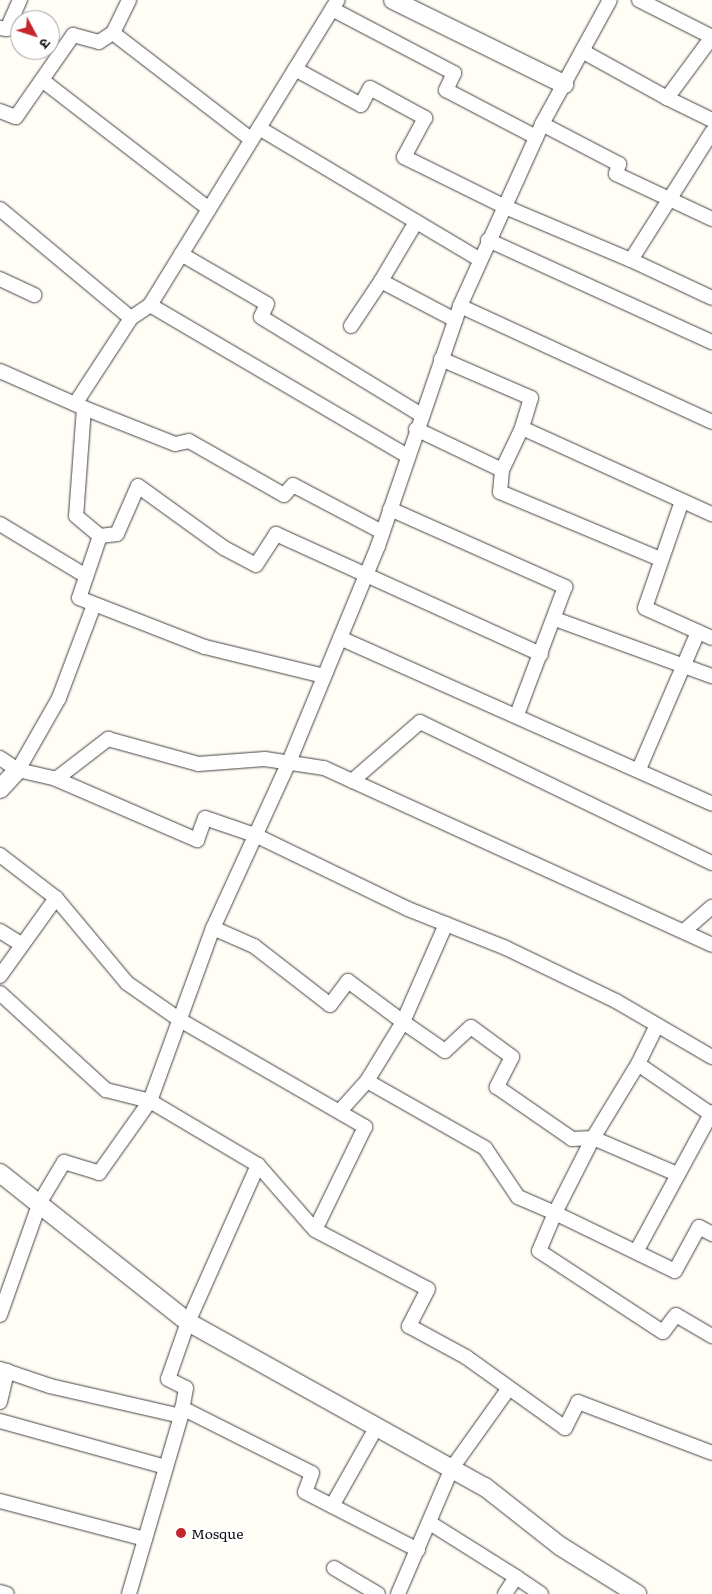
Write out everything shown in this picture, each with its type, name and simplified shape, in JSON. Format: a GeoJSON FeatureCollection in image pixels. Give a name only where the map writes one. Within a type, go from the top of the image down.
{"type":"FeatureCollection","features":[{"type":"Feature","properties":{"kind":"street"},"geometry":{"type":"LineString","coordinates":[[0,28],[7,29],[20,0]]}},
{"type":"Feature","properties":{"kind":"street"},"geometry":{"type":"LineString","coordinates":[[0,111],[16,117],[73,35],[99,42],[113,33],[129,0]]}},
{"type":"Feature","properties":{"kind":"street"},"geometry":{"type":"LineString","coordinates":[[393,0],[564,84]]}},
{"type":"Feature","properties":{"kind":"street"},"geometry":{"type":"LineString","coordinates":[[0,1315],[40,1202],[64,1162],[99,1172],[150,1101],[213,928],[289,762],[368,571],[420,414],[479,259],[539,130],[610,0]]}},
{"type":"Feature","properties":{"kind":"street"},"geometry":{"type":"LineString","coordinates":[[639,0],[712,37],[667,98]]}},
{"type":"Feature","properties":{"kind":"street"},"geometry":{"type":"LineString","coordinates":[[541,654],[368,571],[276,534],[256,565],[224,548],[138,486],[117,534],[100,536],[76,516],[80,406],[131,318],[150,304],[335,4],[454,73],[446,90],[619,164],[616,174],[712,219]]}},
{"type":"Feature","properties":{"kind":"street"},"geometry":{"type":"LineString","coordinates":[[113,33],[252,140]]}},
{"type":"Feature","properties":{"kind":"street"},"geometry":{"type":"LineString","coordinates":[[582,51],[667,98],[712,120]]}},
{"type":"Feature","properties":{"kind":"street"},"geometry":{"type":"LineString","coordinates":[[295,69],[361,105],[370,88],[425,118],[404,157],[503,206],[631,260],[712,298]]}},
{"type":"Feature","properties":{"kind":"street"},"geometry":{"type":"LineString","coordinates":[[42,80],[209,209]]}},
{"type":"Feature","properties":{"kind":"street"},"geometry":{"type":"LineString","coordinates":[[259,128],[479,259]]}},
{"type":"Feature","properties":{"kind":"street"},"geometry":{"type":"LineString","coordinates":[[631,260],[668,198],[711,137]]}},
{"type":"Feature","properties":{"kind":"street"},"geometry":{"type":"LineString","coordinates":[[0,210],[131,318]]}},
{"type":"Feature","properties":{"kind":"street"},"geometry":{"type":"LineString","coordinates":[[351,326],[381,281],[416,222]]}},
{"type":"Feature","properties":{"kind":"street"},"geometry":{"type":"LineString","coordinates":[[488,240],[712,342]]}},
{"type":"Feature","properties":{"kind":"street"},"geometry":{"type":"LineString","coordinates":[[181,254],[267,304],[261,317],[420,414]]}},
{"type":"Feature","properties":{"kind":"street"},"geometry":{"type":"LineString","coordinates":[[0,279],[34,295]]}},
{"type":"Feature","properties":{"kind":"street"},"geometry":{"type":"LineString","coordinates":[[381,281],[455,320]]}},
{"type":"Feature","properties":{"kind":"street"},"geometry":{"type":"LineString","coordinates":[[150,304],[407,456]]}},
{"type":"Feature","properties":{"kind":"street"},"geometry":{"type":"LineString","coordinates":[[460,306],[712,422]]}},
{"type":"Feature","properties":{"kind":"street"},"geometry":{"type":"LineString","coordinates":[[441,359],[530,398],[522,428],[502,470],[500,492],[660,559]]}},
{"type":"Feature","properties":{"kind":"street"},"geometry":{"type":"LineString","coordinates":[[0,371],[174,444],[190,441],[284,495],[292,485],[382,532]]}},
{"type":"Feature","properties":{"kind":"street"},"geometry":{"type":"LineString","coordinates":[[522,428],[712,514]]}},
{"type":"Feature","properties":{"kind":"street"},"geometry":{"type":"LineString","coordinates":[[416,429],[502,470]]}},
{"type":"Feature","properties":{"kind":"street"},"geometry":{"type":"LineString","coordinates":[[682,501],[660,559],[645,608],[712,638]]}},
{"type":"Feature","properties":{"kind":"street"},"geometry":{"type":"LineString","coordinates":[[390,509],[565,587],[555,619],[517,715]]}},
{"type":"Feature","properties":{"kind":"street"},"geometry":{"type":"LineString","coordinates":[[0,524],[86,576]]}},
{"type":"Feature","properties":{"kind":"street"},"geometry":{"type":"LineString","coordinates":[[100,536],[79,598],[205,647],[324,676]]}},
{"type":"Feature","properties":{"kind":"street"},"geometry":{"type":"LineString","coordinates":[[0,789],[18,770],[59,698],[94,605]]}},
{"type":"Feature","properties":{"kind":"street"},"geometry":{"type":"LineString","coordinates":[[555,619],[712,676]]}},
{"type":"Feature","properties":{"kind":"street"},"geometry":{"type":"LineString","coordinates":[[640,769],[698,632]]}},
{"type":"Feature","properties":{"kind":"street"},"geometry":{"type":"LineString","coordinates":[[340,638],[640,769],[712,804]]}},
{"type":"Feature","properties":{"kind":"street"},"geometry":{"type":"LineString","coordinates":[[352,781],[420,722],[712,863]]}},
{"type":"Feature","properties":{"kind":"street"},"geometry":{"type":"LineString","coordinates":[[56,779],[108,739],[198,764],[265,759],[324,768],[712,944]]}},
{"type":"Feature","properties":{"kind":"street"},"geometry":{"type":"LineString","coordinates":[[0,758],[18,770],[56,779],[197,840],[205,818],[254,835],[446,924],[506,948],[657,1025],[712,1056]]}},
{"type":"Feature","properties":{"kind":"street"},"geometry":{"type":"LineString","coordinates":[[0,855],[56,898],[127,984],[180,1020],[340,1111],[365,1128],[315,1230]]}},
{"type":"Feature","properties":{"kind":"street"},"geometry":{"type":"LineString","coordinates":[[0,976],[56,898]]}},
{"type":"Feature","properties":{"kind":"street"},"geometry":{"type":"LineString","coordinates":[[684,931],[712,907]]}},
{"type":"Feature","properties":{"kind":"street"},"geometry":{"type":"LineString","coordinates":[[340,1111],[367,1081],[403,1022],[446,924]]}},
{"type":"Feature","properties":{"kind":"street"},"geometry":{"type":"LineString","coordinates":[[213,928],[254,946],[330,1005],[348,981],[445,1051],[471,1027],[512,1057],[497,1087],[572,1139],[593,1138],[678,1174]]}},
{"type":"Feature","properties":{"kind":"street"},"geometry":{"type":"LineString","coordinates":[[0,931],[22,945]]}},
{"type":"Feature","properties":{"kind":"street"},"geometry":{"type":"LineString","coordinates":[[0,994],[106,1090],[150,1101],[258,1165],[315,1230],[428,1289],[409,1326],[509,1388],[565,1428],[578,1402],[712,1453]]}},
{"type":"Feature","properties":{"kind":"street"},"geometry":{"type":"LineString","coordinates":[[657,1025],[638,1064],[593,1138],[555,1212],[538,1251],[663,1332],[676,1315],[712,1336]]}},
{"type":"Feature","properties":{"kind":"street"},"geometry":{"type":"LineString","coordinates":[[636,1252],[711,1114],[638,1064]]}},
{"type":"Feature","properties":{"kind":"street"},"geometry":{"type":"LineString","coordinates":[[367,1081],[485,1148],[518,1197],[555,1212],[675,1271],[699,1227],[712,1234]]}},
{"type":"Feature","properties":{"kind":"street"},"geometry":{"type":"LineString","coordinates":[[129,1594],[182,1412],[186,1388],[168,1379],[188,1322],[258,1165]]}},
{"type":"Feature","properties":{"kind":"street"},"geometry":{"type":"LineString","coordinates":[[0,1173],[40,1202],[188,1322],[452,1468],[560,1546],[637,1594]]}},
{"type":"Feature","properties":{"kind":"street"},"geometry":{"type":"LineString","coordinates":[[0,1402],[3,1370],[102,1400],[182,1412],[312,1473],[305,1492],[418,1550]]}},
{"type":"Feature","properties":{"kind":"street"},"geometry":{"type":"LineString","coordinates":[[398,1594],[452,1468],[509,1388]]}},
{"type":"Feature","properties":{"kind":"street"},"geometry":{"type":"LineString","coordinates":[[0,1421],[166,1467]]}},
{"type":"Feature","properties":{"kind":"street"},"geometry":{"type":"LineString","coordinates":[[332,1506],[377,1426]]}},
{"type":"Feature","properties":{"kind":"street"},"geometry":{"type":"LineString","coordinates":[[0,1502],[145,1539]]}},
{"type":"Feature","properties":{"kind":"street"},"geometry":{"type":"LineString","coordinates":[[430,1523],[541,1594]]}},
{"type":"Feature","properties":{"kind":"street"},"geometry":{"type":"LineString","coordinates":[[334,1568],[378,1594]]}},
{"type":"Feature","properties":{"kind":"street"},"geometry":{"type":"LineString","coordinates":[[505,1594],[516,1577]]}},
{"type":"Feature","properties":{"kind":"street"},"geometry":{"type":"LineString","coordinates":[[0,1592],[7,1594]]}},
{"type":"Feature","properties":{"kind":"place","name":"Mosque"},"geometry":{"type":"Point","coordinates":[181,1533]}}]}
